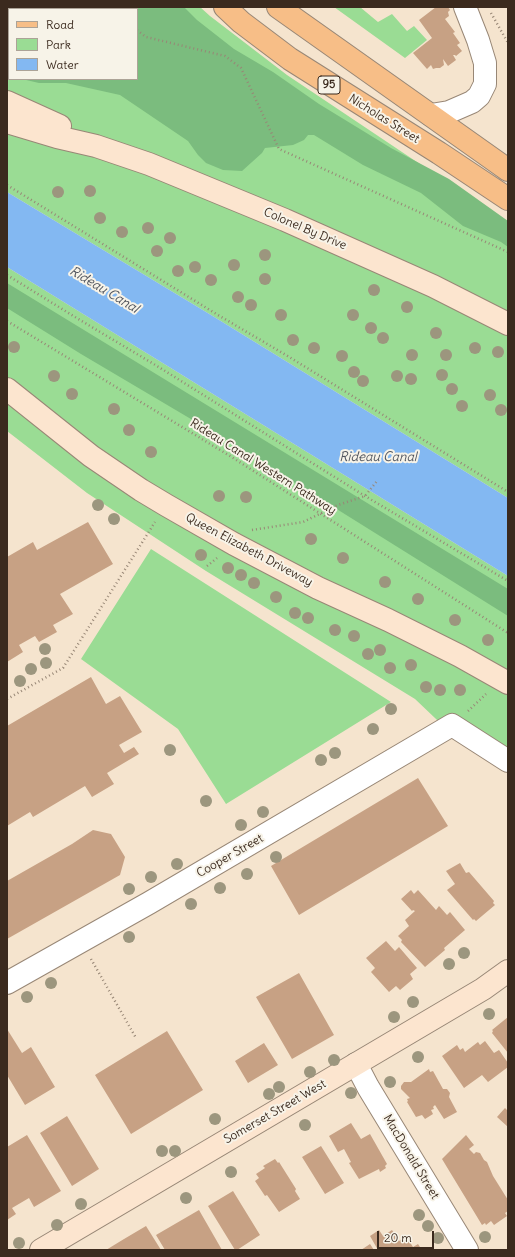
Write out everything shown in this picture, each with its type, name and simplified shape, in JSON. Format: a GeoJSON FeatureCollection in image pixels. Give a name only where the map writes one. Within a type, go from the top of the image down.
{"type":"FeatureCollection","features":[{"type":"Feature","properties":{"kind":"main road","name":"Nicholas Street"},"geometry":{"type":"LineString","coordinates":[[225,7],[241,22],[290,59],[439,153],[508,199]]}},
{"type":"Feature","properties":{"kind":"main road"},"geometry":{"type":"LineString","coordinates":[[278,7],[508,170]]}},
{"type":"Feature","properties":{"kind":"street"},"geometry":{"type":"LineString","coordinates":[[431,115],[449,112],[472,102],[480,96],[485,84],[485,63],[465,7]]}},
{"type":"Feature","properties":{"kind":"street","name":"Colonel By Drive"},"geometry":{"type":"LineString","coordinates":[[7,102],[61,126],[96,146]]}},
{"type":"Feature","properties":{"kind":"street","name":"Colonel By Drive"},"geometry":{"type":"LineString","coordinates":[[7,122],[58,137],[96,146],[149,164],[285,220],[434,286],[508,324]]}},
{"type":"Feature","properties":{"kind":"street","name":"Queen Elizabeth Driveway"},"geometry":{"type":"LineString","coordinates":[[7,389],[91,456],[166,505],[234,544],[318,588],[388,620],[460,656],[505,681]]}},
{"type":"Feature","properties":{"kind":"street"},"geometry":{"type":"LineString","coordinates":[[452,725],[508,762]]}},
{"type":"Feature","properties":{"kind":"street","name":"Cooper Street"},"geometry":{"type":"LineString","coordinates":[[7,984],[149,903],[452,725]]}},
{"type":"Feature","properties":{"kind":"street","name":"Somerset Street West"},"geometry":{"type":"LineString","coordinates":[[41,1250],[483,989],[508,971]]}},
{"type":"Feature","properties":{"kind":"street","name":"MacDonald Street"},"geometry":{"type":"LineString","coordinates":[[356,1064],[368,1087],[467,1250]]}},
{"type":"Feature","properties":{"kind":"path"},"geometry":{"type":"LineString","coordinates":[[35,8],[42,7]]}},
{"type":"Feature","properties":{"kind":"path"},"geometry":{"type":"LineString","coordinates":[[101,7],[107,8]]}},
{"type":"Feature","properties":{"kind":"path"},"geometry":{"type":"LineString","coordinates":[[488,7],[508,43]]}},
{"type":"Feature","properties":{"kind":"path"},"geometry":{"type":"LineString","coordinates":[[138,31],[146,37],[226,56],[241,68],[279,149],[508,252]]}},
{"type":"Feature","properties":{"kind":"path"},"geometry":{"type":"LineString","coordinates":[[7,185],[508,492]]}},
{"type":"Feature","properties":{"kind":"path"},"geometry":{"type":"LineString","coordinates":[[7,275],[157,366],[365,496],[508,581]]}},
{"type":"Feature","properties":{"kind":"path","name":"Rideau Canal Western Pathway"},"geometry":{"type":"LineString","coordinates":[[7,321],[230,456],[508,633]]}},
{"type":"Feature","properties":{"kind":"path"},"geometry":{"type":"LineString","coordinates":[[320,514],[338,505],[365,496],[377,481]]}},
{"type":"Feature","properties":{"kind":"path"},"geometry":{"type":"LineString","coordinates":[[7,699],[63,668],[166,505]]}},
{"type":"Feature","properties":{"kind":"path"},"geometry":{"type":"LineString","coordinates":[[452,725],[505,681]]}},
{"type":"Feature","properties":{"kind":"path"},"geometry":{"type":"LineString","coordinates":[[88,954],[136,1038]]}},
{"type":"Feature","properties":{"kind":"green space"},"geometry":{"type":"Polygon","coordinates":[[[7,7],[200,7],[287,75],[508,223],[508,498],[211,315],[7,192],[7,7]]]}},
{"type":"Feature","properties":{"kind":"green space"},"geometry":{"type":"Polygon","coordinates":[[[184,7],[197,20],[234,49],[273,72],[319,104],[391,148],[449,179],[508,221],[508,247],[501,242],[463,226],[421,193],[363,165],[314,135],[308,135],[304,140],[293,145],[265,148],[262,153],[242,171],[223,170],[206,163],[188,141],[120,95],[66,83],[39,83],[26,80],[138,80],[138,8],[104,8],[184,7]]]}},
{"type":"Feature","properties":{"kind":"green space"},"geometry":{"type":"Polygon","coordinates":[[[334,7],[360,7],[378,22],[392,14],[407,31],[414,26],[427,40],[405,58],[334,7]]]}},
{"type":"Feature","properties":{"kind":"green space"},"geometry":{"type":"Polygon","coordinates":[[[8,40],[8,72],[7,72],[8,40]]]}},
{"type":"Feature","properties":{"kind":"green space"},"geometry":{"type":"Polygon","coordinates":[[[7,267],[508,576],[508,772],[456,738],[415,699],[206,571],[87,493],[7,431],[7,267]]]}},
{"type":"Feature","properties":{"kind":"green space"},"geometry":{"type":"Polygon","coordinates":[[[7,283],[508,589],[508,616],[271,468],[267,464],[81,354],[7,308],[7,283]]]}},
{"type":"Feature","properties":{"kind":"green space"},"geometry":{"type":"Polygon","coordinates":[[[151,549],[391,702],[226,804],[178,729],[81,659],[151,549]]]}},
{"type":"Feature","properties":{"kind":"water","name":"Rideau Canal"},"geometry":{"type":"Polygon","coordinates":[[[7,192],[211,315],[508,498],[508,576],[7,267],[7,192]]]}},
{"type":"Feature","properties":{"kind":"building"},"geometry":{"type":"Polygon","coordinates":[[[436,7],[448,7],[450,10],[448,12],[449,16],[445,19],[455,32],[453,33],[460,43],[457,45],[462,51],[456,56],[453,55],[456,60],[448,66],[443,59],[444,65],[440,68],[433,69],[431,65],[427,69],[413,53],[432,38],[419,20],[436,7]]]}},
{"type":"Feature","properties":{"kind":"building"},"geometry":{"type":"Polygon","coordinates":[[[88,522],[113,564],[60,594],[73,614],[53,625],[57,632],[39,642],[35,636],[19,645],[23,652],[7,662],[7,557],[33,542],[37,550],[88,522]]]}},
{"type":"Feature","properties":{"kind":"building"},"geometry":{"type":"Polygon","coordinates":[[[91,677],[106,704],[120,696],[142,732],[119,745],[124,753],[134,747],[139,754],[107,773],[114,784],[92,797],[85,786],[33,817],[30,812],[7,826],[7,726],[91,677]]]}},
{"type":"Feature","properties":{"kind":"building"},"geometry":{"type":"Polygon","coordinates":[[[418,778],[448,826],[299,915],[271,866],[418,778]]]}},
{"type":"Feature","properties":{"kind":"building"},"geometry":{"type":"Polygon","coordinates":[[[93,830],[111,834],[125,857],[120,875],[7,939],[7,881],[72,844],[93,830]]]}},
{"type":"Feature","properties":{"kind":"building"},"geometry":{"type":"Polygon","coordinates":[[[460,863],[466,873],[469,872],[494,901],[493,903],[495,905],[476,921],[474,919],[473,920],[447,890],[455,884],[446,871],[460,863]]]}},
{"type":"Feature","properties":{"kind":"building"},"geometry":{"type":"Polygon","coordinates":[[[411,890],[414,894],[418,890],[436,910],[439,906],[447,915],[450,912],[465,930],[425,967],[401,942],[402,940],[398,936],[409,926],[405,920],[415,911],[412,911],[401,899],[411,890]]]}},
{"type":"Feature","properties":{"kind":"building"},"geometry":{"type":"Polygon","coordinates":[[[386,941],[395,951],[399,947],[417,968],[410,974],[413,979],[400,990],[396,986],[389,992],[371,972],[375,968],[366,958],[386,941]]]}},
{"type":"Feature","properties":{"kind":"building"},"geometry":{"type":"Polygon","coordinates":[[[299,973],[334,1035],[292,1059],[256,997],[299,973]]]}},
{"type":"Feature","properties":{"kind":"building"},"geometry":{"type":"Polygon","coordinates":[[[508,1017],[508,1053],[492,1033],[492,1030],[508,1017]]]}},
{"type":"Feature","properties":{"kind":"building"},"geometry":{"type":"Polygon","coordinates":[[[7,1029],[22,1053],[31,1047],[55,1087],[25,1105],[7,1075],[7,1029]]]}},
{"type":"Feature","properties":{"kind":"building"},"geometry":{"type":"Polygon","coordinates":[[[167,1031],[203,1090],[131,1134],[95,1075],[167,1031]]]}},
{"type":"Feature","properties":{"kind":"building"},"geometry":{"type":"Polygon","coordinates":[[[485,1041],[494,1053],[499,1050],[508,1063],[508,1067],[488,1082],[482,1075],[464,1088],[442,1056],[457,1045],[460,1050],[463,1048],[465,1052],[478,1042],[480,1045],[485,1041]]]}},
{"type":"Feature","properties":{"kind":"building"},"geometry":{"type":"Polygon","coordinates":[[[264,1043],[278,1065],[248,1083],[235,1061],[264,1043]]]}},
{"type":"Feature","properties":{"kind":"building"},"geometry":{"type":"Polygon","coordinates":[[[429,1069],[430,1072],[433,1071],[443,1089],[447,1089],[450,1093],[449,1097],[457,1112],[444,1119],[435,1105],[433,1107],[434,1109],[431,1110],[433,1114],[425,1119],[422,1115],[416,1117],[407,1102],[407,1099],[410,1098],[401,1089],[404,1082],[411,1082],[429,1069]]]}},
{"type":"Feature","properties":{"kind":"building"},"geometry":{"type":"Polygon","coordinates":[[[505,1108],[508,1111],[508,1127],[497,1117],[505,1108]]]}},
{"type":"Feature","properties":{"kind":"building"},"geometry":{"type":"Polygon","coordinates":[[[67,1116],[99,1169],[72,1186],[40,1133],[67,1116]]]}},
{"type":"Feature","properties":{"kind":"building"},"geometry":{"type":"Polygon","coordinates":[[[351,1123],[361,1139],[370,1134],[387,1164],[385,1166],[386,1168],[380,1172],[379,1169],[359,1179],[349,1163],[351,1162],[344,1149],[338,1152],[329,1136],[351,1123]]]}},
{"type":"Feature","properties":{"kind":"building"},"geometry":{"type":"Polygon","coordinates":[[[27,1135],[61,1191],[34,1207],[29,1198],[12,1208],[16,1214],[7,1220],[7,1147],[27,1135]]]}},
{"type":"Feature","properties":{"kind":"building"},"geometry":{"type":"Polygon","coordinates":[[[466,1135],[474,1145],[469,1149],[474,1154],[476,1152],[480,1153],[487,1162],[493,1176],[508,1200],[508,1211],[505,1213],[507,1216],[494,1225],[491,1221],[486,1225],[485,1223],[482,1225],[442,1159],[466,1135]]]}},
{"type":"Feature","properties":{"kind":"building"},"geometry":{"type":"Polygon","coordinates":[[[321,1146],[344,1183],[325,1194],[302,1157],[321,1146]]]}},
{"type":"Feature","properties":{"kind":"building"},"geometry":{"type":"Polygon","coordinates":[[[275,1159],[278,1163],[279,1162],[296,1189],[295,1191],[300,1199],[279,1212],[267,1195],[265,1196],[255,1181],[259,1178],[256,1174],[265,1168],[263,1166],[275,1159]]]}},
{"type":"Feature","properties":{"kind":"building"},"geometry":{"type":"Polygon","coordinates":[[[233,1191],[260,1235],[237,1250],[235,1250],[208,1206],[233,1191]]]}},
{"type":"Feature","properties":{"kind":"building"},"geometry":{"type":"Polygon","coordinates":[[[199,1210],[222,1250],[165,1250],[156,1235],[199,1210]]]}},
{"type":"Feature","properties":{"kind":"building"},"geometry":{"type":"Polygon","coordinates":[[[146,1226],[161,1250],[106,1250],[124,1239],[146,1226]]]}},
{"type":"Feature","properties":{"kind":"building"},"geometry":{"type":"Polygon","coordinates":[[[379,1230],[383,1236],[392,1230],[399,1241],[406,1236],[413,1247],[418,1244],[422,1250],[378,1250],[370,1236],[379,1230]]]}},
{"type":"Feature","properties":{"kind":"building"},"geometry":{"type":"Polygon","coordinates":[[[370,1244],[374,1250],[361,1250],[370,1244]]]}}]}
